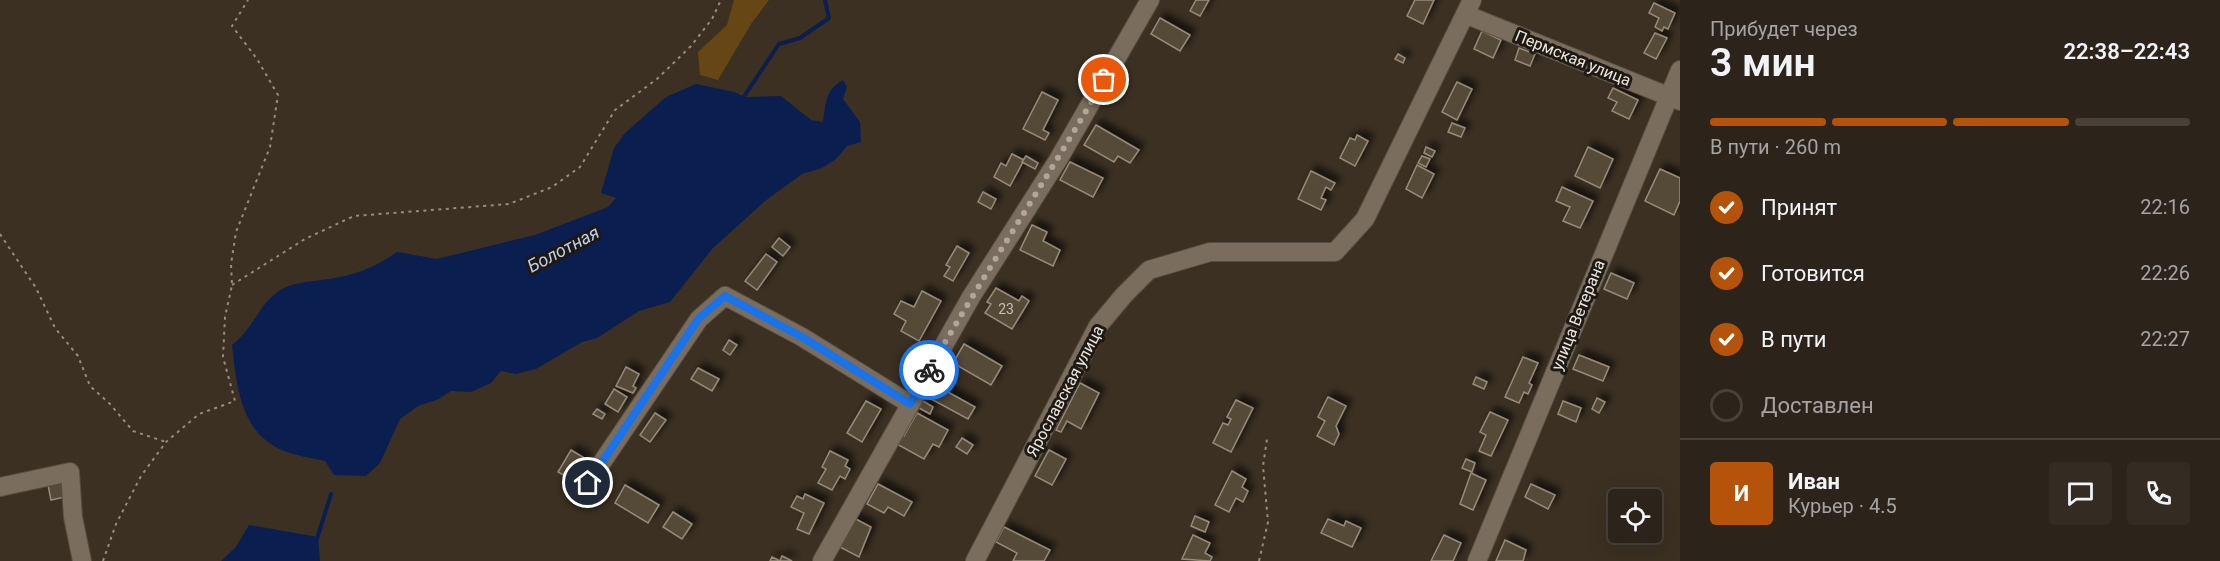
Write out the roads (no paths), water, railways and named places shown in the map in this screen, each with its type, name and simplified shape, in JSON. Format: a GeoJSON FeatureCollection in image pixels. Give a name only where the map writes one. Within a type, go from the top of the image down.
{"type":"FeatureCollection","features":[{"type":"Feature","properties":{"kind":"street"},"geometry":{"type":"LineString","coordinates":[[822,561],[971,297],[1058,160],[1150,0]]}},
{"type":"Feature","properties":{"kind":"street","name":"Пермская улица"},"geometry":{"type":"LineString","coordinates":[[1469,7],[1674,99]]}},
{"type":"Feature","properties":{"kind":"street","name":"Ярославская улица"},"geometry":{"type":"LineString","coordinates":[[975,561],[1098,326],[1124,295],[1149,270],[1210,252],[1335,252],[1365,219],[1469,7]]}},
{"type":"Feature","properties":{"kind":"street","name":"улица Ветерана"},"geometry":{"type":"LineString","coordinates":[[1477,561],[1674,99],[1680,70]]}},
{"type":"Feature","properties":{"kind":"street"},"geometry":{"type":"LineString","coordinates":[[588,483],[699,318],[725,296],[802,337],[910,404]]}},
{"type":"Feature","properties":{"kind":"street"},"geometry":{"type":"LineString","coordinates":[[0,487],[70,472],[73,517],[82,561]]}},
{"type":"Feature","properties":{"kind":"water"},"geometry":{"type":"Polygon","coordinates":[[[843,80],[847,87],[843,99],[860,122],[861,142],[847,146],[836,159],[822,168],[802,174],[765,201],[713,248],[670,302],[639,311],[597,338],[582,342],[536,369],[516,374],[501,371],[491,383],[471,392],[451,391],[439,399],[418,406],[400,419],[380,463],[366,476],[334,475],[325,461],[274,446],[258,433],[251,422],[241,398],[232,345],[246,331],[269,300],[284,288],[356,273],[397,252],[437,259],[535,235],[608,207],[616,198],[601,193],[614,148],[625,133],[666,97],[696,84],[734,92],[745,97],[781,96],[811,120],[823,122],[830,93],[843,80]]]}},
{"type":"Feature","properties":{"kind":"water"},"geometry":{"type":"Polygon","coordinates":[[[249,525],[318,537],[320,561],[221,561],[235,548],[249,525]]]}},
{"type":"Feature","properties":{"kind":"waterway","name":"Болотная"},"geometry":{"type":"LineString","coordinates":[[741,101],[779,44],[800,38],[829,18],[825,0]]}},
{"type":"Feature","properties":{"kind":"waterway","name":"Болотная"},"geometry":{"type":"LineString","coordinates":[[316,542],[331,494]]}}]}
